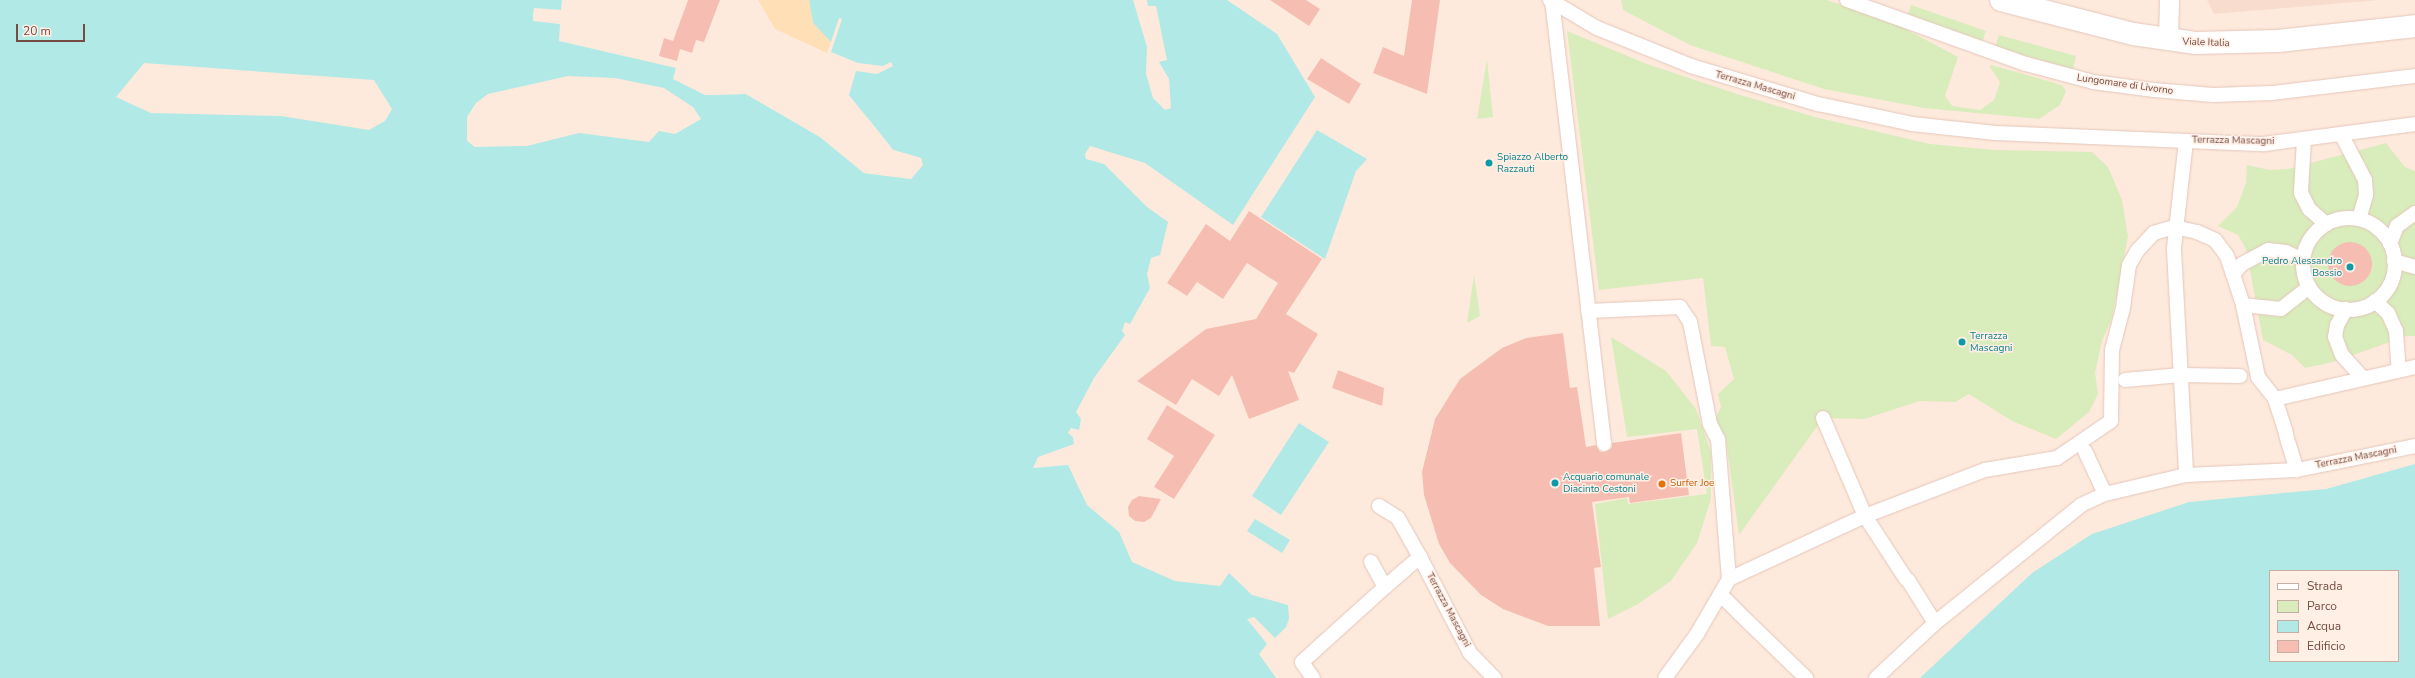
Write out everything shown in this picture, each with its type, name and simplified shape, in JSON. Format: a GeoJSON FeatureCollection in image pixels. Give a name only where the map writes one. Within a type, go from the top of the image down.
{"type":"FeatureCollection","features":[{"type":"Feature","properties":{"kind":"main road","name":"Viale Italia"},"geometry":{"type":"LineString","coordinates":[[2001,0],[2106,28],[2168,40],[2236,44],[2415,26]]}},
{"type":"Feature","properties":{"kind":"street","name":"Terrazza Mascagni"},"geometry":{"type":"LineString","coordinates":[[1551,0],[1597,28],[1691,66],[1818,104],[1863,114],[1959,130],[2264,144],[2415,124]]}},
{"type":"Feature","properties":{"kind":"street","name":"Terrazza Mascagni"},"geometry":{"type":"LineString","coordinates":[[1551,0],[1604,444]]}},
{"type":"Feature","properties":{"kind":"street","name":"Lungomare di Livorno"},"geometry":{"type":"LineString","coordinates":[[1847,0],[2026,64],[2093,82],[2154,90],[2213,95],[2272,93],[2415,76]]}},
{"type":"Feature","properties":{"kind":"street"},"geometry":{"type":"LineString","coordinates":[[2168,40],[2169,0]]}},
{"type":"Feature","properties":{"kind":"street"},"geometry":{"type":"LineString","coordinates":[[2341,134],[2365,180],[2366,195],[2359,219]]}},
{"type":"Feature","properties":{"kind":"street"},"geometry":{"type":"LineString","coordinates":[[2304,138],[2301,193],[2309,209],[2326,224]]}},
{"type":"Feature","properties":{"kind":"street","name":"Terrazza Mascagni"},"geometry":{"type":"LineString","coordinates":[[2186,141],[2174,227],[2186,475]]}},
{"type":"Feature","properties":{"kind":"street"},"geometry":{"type":"LineString","coordinates":[[2390,244],[2398,226],[2415,213]]}},
{"type":"Feature","properties":{"kind":"street"},"geometry":{"type":"LineString","coordinates":[[2346,218],[2359,219],[2377,228],[2390,244],[2394,261],[2390,284],[2375,301],[2364,307],[2346,310],[2325,303],[2309,287],[2304,274],[2303,260],[2310,239],[2326,224],[2346,218]]}},
{"type":"Feature","properties":{"kind":"street"},"geometry":{"type":"LineString","coordinates":[[1729,578],[1865,516],[1984,470],[2057,458],[2083,447],[2111,421],[2120,381],[2112,350],[2123,308],[2129,265],[2137,251],[2154,233],[2174,227],[2198,232],[2215,240],[2227,256],[2243,305],[2258,377],[2275,399],[2297,470]]}},
{"type":"Feature","properties":{"kind":"street"},"geometry":{"type":"LineString","coordinates":[[2232,274],[2242,264],[2268,250],[2286,252],[2303,260]]}},
{"type":"Feature","properties":{"kind":"street"},"geometry":{"type":"LineString","coordinates":[[2394,261],[2415,267]]}},
{"type":"Feature","properties":{"kind":"street"},"geometry":{"type":"LineString","coordinates":[[2243,305],[2281,309],[2309,287]]}},
{"type":"Feature","properties":{"kind":"street"},"geometry":{"type":"LineString","coordinates":[[2375,301],[2388,313],[2396,331],[2399,370]]}},
{"type":"Feature","properties":{"kind":"street"},"geometry":{"type":"LineString","coordinates":[[1588,311],[1680,307],[1690,322],[1710,424],[1718,440],[1729,578],[1697,634],[1666,678]]}},
{"type":"Feature","properties":{"kind":"street"},"geometry":{"type":"LineString","coordinates":[[2346,310],[2337,324],[2335,337],[2342,355],[2363,378]]}},
{"type":"Feature","properties":{"kind":"street"},"geometry":{"type":"LineString","coordinates":[[2275,399],[2415,366]]}},
{"type":"Feature","properties":{"kind":"street"},"geometry":{"type":"LineString","coordinates":[[2120,381],[2180,375],[2258,377]]}},
{"type":"Feature","properties":{"kind":"street"},"geometry":{"type":"LineString","coordinates":[[1823,418],[1865,516],[1936,622]]}},
{"type":"Feature","properties":{"kind":"street","name":"Terrazza Mascagni"},"geometry":{"type":"LineString","coordinates":[[1876,678],[1936,622],[2081,505],[2105,494],[2186,475],[2297,470],[2415,446]]}},
{"type":"Feature","properties":{"kind":"street"},"geometry":{"type":"LineString","coordinates":[[2083,447],[2105,494]]}},
{"type":"Feature","properties":{"kind":"street","name":"Terrazza Mascagni"},"geometry":{"type":"LineString","coordinates":[[1379,506],[1398,518],[1470,653],[1494,678]]}},
{"type":"Feature","properties":{"kind":"street"},"geometry":{"type":"LineString","coordinates":[[1313,678],[1302,662],[1384,587],[1420,557]]}},
{"type":"Feature","properties":{"kind":"street"},"geometry":{"type":"LineString","coordinates":[[1371,562],[1384,587]]}},
{"type":"Feature","properties":{"kind":"street"},"geometry":{"type":"LineString","coordinates":[[1720,594],[1806,678]]}},
{"type":"Feature","properties":{"kind":"shaded area"},"geometry":{"type":"Polygon","coordinates":[[[2207,0],[2379,0],[2214,14],[2207,0]]]}},
{"type":"Feature","properties":{"kind":"green space"},"geometry":{"type":"Polygon","coordinates":[[[1621,0],[1827,0],[1898,25],[1958,57],[1945,96],[1952,106],[1980,110],[1994,100],[2000,82],[1990,67],[1991,65],[2062,85],[2066,91],[2060,105],[2039,119],[1924,108],[1824,89],[1690,45],[1623,10],[1621,0]]]}},
{"type":"Feature","properties":{"kind":"green space"},"geometry":{"type":"Polygon","coordinates":[[[1911,5],[1986,31],[1982,43],[1907,17],[1911,5]]]}},
{"type":"Feature","properties":{"kind":"green space"},"geometry":{"type":"Polygon","coordinates":[[[1567,31],[1647,64],[1737,94],[1815,117],[1930,144],[1995,150],[2092,152],[2108,167],[2122,200],[2128,237],[2112,318],[2102,341],[2095,373],[2098,394],[2089,412],[2056,439],[2012,421],[1969,394],[1955,402],[1920,401],[1864,419],[1823,418],[1739,535],[1725,433],[1722,435],[1715,419],[1721,407],[1718,394],[1734,379],[1725,347],[1711,346],[1703,278],[1599,290],[1567,31]]]}},
{"type":"Feature","properties":{"kind":"green space"},"geometry":{"type":"Polygon","coordinates":[[[1999,35],[2076,56],[2073,69],[1995,48],[1999,35]]]}},
{"type":"Feature","properties":{"kind":"green space"},"geometry":{"type":"Polygon","coordinates":[[[1487,59],[1493,117],[1477,119],[1487,59]]]}},
{"type":"Feature","properties":{"kind":"green space"},"geometry":{"type":"Polygon","coordinates":[[[2386,143],[2405,167],[2415,171],[2415,336],[2407,336],[2333,362],[2305,368],[2292,355],[2263,340],[2246,249],[2238,235],[2218,226],[2237,207],[2246,183],[2247,165],[2270,170],[2288,169],[2386,143]]]}},
{"type":"Feature","properties":{"kind":"green space"},"geometry":{"type":"Polygon","coordinates":[[[1474,275],[1480,316],[1467,323],[1474,275]]]}},
{"type":"Feature","properties":{"kind":"green space"},"geometry":{"type":"Polygon","coordinates":[[[1611,337],[1666,371],[1696,409],[1711,452],[1711,499],[1697,543],[1671,581],[1638,604],[1608,619],[1595,504],[1627,498],[1628,504],[1707,494],[1697,429],[1627,437],[1611,337]]]}},
{"type":"Feature","properties":{"kind":"sand"},"geometry":{"type":"Polygon","coordinates":[[[758,0],[809,0],[813,23],[831,42],[827,53],[775,29],[758,0]]]}},
{"type":"Feature","properties":{"kind":"water"},"geometry":{"type":"Polygon","coordinates":[[[0,0],[562,0],[561,10],[534,8],[533,15],[533,21],[560,24],[559,41],[676,68],[673,79],[705,95],[746,94],[820,137],[864,173],[911,179],[922,165],[921,158],[893,150],[849,95],[856,71],[877,74],[893,66],[891,62],[883,66],[858,63],[831,52],[842,19],[839,18],[831,42],[813,23],[809,0],[1133,0],[1147,47],[1146,74],[1153,98],[1165,110],[1171,108],[1169,79],[1159,62],[1167,60],[1156,6],[1148,6],[1147,0],[1227,0],[1277,34],[1315,97],[1233,225],[1145,163],[1090,146],[1085,154],[1086,159],[1104,164],[1147,207],[1168,222],[1160,255],[1151,258],[1147,274],[1150,288],[1130,324],[1125,322],[1122,331],[1125,335],[1094,378],[1076,412],[1081,419],[1079,430],[1071,428],[1068,433],[1073,437],[1074,444],[1038,457],[1033,468],[1068,465],[1087,505],[1119,532],[1132,562],[1175,581],[1220,586],[1229,573],[1252,595],[1288,605],[1289,619],[1286,627],[1275,638],[1254,617],[1247,619],[1267,644],[1259,654],[1276,678],[0,678],[0,0]]]}},
{"type":"Feature","properties":{"kind":"water"},"geometry":{"type":"Polygon","coordinates":[[[1317,130],[1367,159],[1356,171],[1325,259],[1261,217],[1317,130]]]}},
{"type":"Feature","properties":{"kind":"water"},"geometry":{"type":"Polygon","coordinates":[[[1299,423],[1329,442],[1281,515],[1252,496],[1299,423]]]}},
{"type":"Feature","properties":{"kind":"water"},"geometry":{"type":"Polygon","coordinates":[[[2415,464],[2415,678],[1920,678],[2032,573],[2092,534],[2189,502],[2326,489],[2415,464]]]}},
{"type":"Feature","properties":{"kind":"water"},"geometry":{"type":"Polygon","coordinates":[[[1255,519],[1290,540],[1282,553],[1247,531],[1255,519]]]}},
{"type":"Feature","properties":{"kind":"pier"},"geometry":{"type":"Polygon","coordinates":[[[144,63],[374,80],[392,109],[385,121],[369,130],[281,116],[151,113],[116,97],[144,63]]]}},
{"type":"Feature","properties":{"kind":"pier"},"geometry":{"type":"Polygon","coordinates":[[[568,76],[615,78],[664,88],[693,107],[701,119],[675,134],[659,131],[649,142],[579,133],[527,146],[475,147],[467,141],[467,117],[476,103],[488,94],[568,76]]]}},
{"type":"Feature","properties":{"kind":"pier"},"geometry":{"type":"Polygon","coordinates":[[[699,88],[705,93],[747,92],[821,136],[865,171],[911,177],[920,165],[919,159],[892,152],[864,113],[893,150],[921,158],[923,165],[911,179],[864,173],[820,137],[746,94],[705,95],[699,88]]]}},
{"type":"Feature","properties":{"kind":"building"},"geometry":{"type":"Polygon","coordinates":[[[688,0],[720,0],[704,42],[696,40],[692,53],[680,49],[677,61],[659,56],[664,38],[673,41],[688,0]]]}},
{"type":"Feature","properties":{"kind":"building"},"geometry":{"type":"Polygon","coordinates":[[[1270,0],[1306,0],[1320,9],[1309,26],[1270,0]]]}},
{"type":"Feature","properties":{"kind":"building"},"geometry":{"type":"Polygon","coordinates":[[[1412,0],[1440,0],[1427,94],[1373,73],[1383,47],[1404,56],[1412,0]]]}},
{"type":"Feature","properties":{"kind":"building"},"geometry":{"type":"Polygon","coordinates":[[[1321,58],[1361,84],[1349,104],[1307,79],[1321,58]]]}},
{"type":"Feature","properties":{"kind":"building"},"geometry":{"type":"Polygon","coordinates":[[[1249,211],[1322,259],[1286,314],[1318,334],[1294,373],[1288,371],[1299,400],[1249,419],[1232,375],[1219,396],[1192,379],[1176,405],[1137,381],[1206,329],[1256,319],[1278,283],[1247,263],[1223,299],[1197,282],[1187,296],[1167,283],[1206,224],[1230,241],[1249,211]]]}},
{"type":"Feature","properties":{"kind":"building","name":"Pedro Alessandro Bossio"},"geometry":{"type":"Polygon","coordinates":[[[2346,242],[2354,242],[2366,248],[2372,260],[2372,268],[2366,280],[2354,286],[2346,286],[2334,280],[2328,268],[2328,260],[2334,248],[2346,242]]]}},
{"type":"Feature","properties":{"kind":"building","name":"Acquario comunale Diacinto Cestoni"},"geometry":{"type":"Polygon","coordinates":[[[1563,333],[1570,388],[1577,387],[1586,447],[1596,445],[1600,452],[1605,452],[1612,448],[1612,443],[1681,433],[1689,495],[1630,503],[1629,497],[1592,502],[1601,567],[1594,568],[1600,626],[1548,626],[1503,609],[1481,595],[1450,563],[1439,544],[1424,495],[1422,472],[1435,419],[1460,379],[1502,348],[1526,338],[1563,333]]]}},
{"type":"Feature","properties":{"kind":"building"},"geometry":{"type":"Polygon","coordinates":[[[1338,370],[1384,388],[1382,406],[1332,388],[1338,370]]]}},
{"type":"Feature","properties":{"kind":"building"},"geometry":{"type":"Polygon","coordinates":[[[1167,405],[1215,435],[1174,499],[1154,487],[1174,456],[1147,439],[1167,405]]]}},
{"type":"Feature","properties":{"kind":"building"},"geometry":{"type":"Polygon","coordinates":[[[1139,496],[1161,499],[1151,518],[1144,522],[1135,521],[1129,516],[1128,507],[1132,500],[1139,496]]]}},
{"type":"Feature","properties":{"kind":"place","name":"Spiazzo Alberto Razzauti"},"geometry":{"type":"Point","coordinates":[1489,163]}},
{"type":"Feature","properties":{"kind":"place","name":"Pedro Alessandro Bossio"},"geometry":{"type":"Point","coordinates":[2350,267]}},
{"type":"Feature","properties":{"kind":"place","name":"Terrazza Mascagni"},"geometry":{"type":"Point","coordinates":[1962,342]}},
{"type":"Feature","properties":{"kind":"place","name":"Acquario comunale Diacinto Cestoni"},"geometry":{"type":"Point","coordinates":[1555,483]}},
{"type":"Feature","properties":{"kind":"place","name":"Surfer Joe"},"geometry":{"type":"Point","coordinates":[1662,484]}}]}
